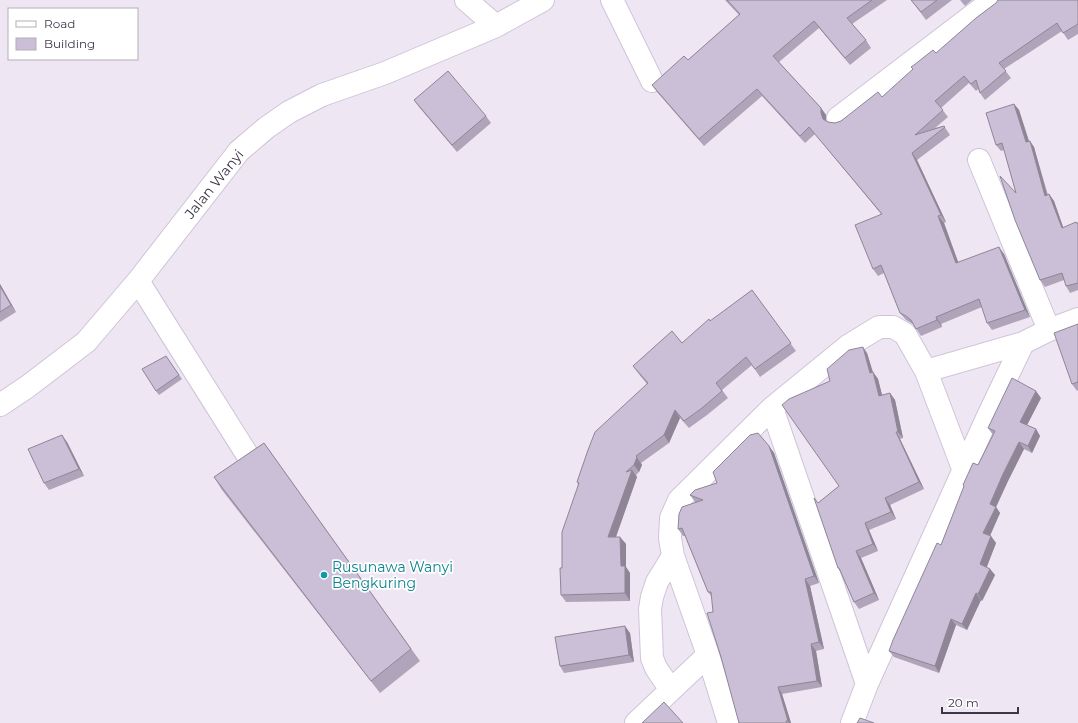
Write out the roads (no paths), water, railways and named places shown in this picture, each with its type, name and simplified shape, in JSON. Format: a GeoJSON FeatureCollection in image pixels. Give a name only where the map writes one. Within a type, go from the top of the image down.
{"type":"FeatureCollection","features":[{"type":"Feature","properties":{"kind":"street"},"geometry":{"type":"LineString","coordinates":[[466,0],[496,26]]}},
{"type":"Feature","properties":{"kind":"street","name":"Jalan Wanyi"},"geometry":{"type":"LineString","coordinates":[[0,405],[27,387],[86,342],[138,281],[239,150],[266,128],[289,112],[322,95],[385,73],[496,26],[543,0]]}},
{"type":"Feature","properties":{"kind":"street"},"geometry":{"type":"LineString","coordinates":[[612,0],[652,81]]}},
{"type":"Feature","properties":{"kind":"street"},"geometry":{"type":"LineString","coordinates":[[838,118],[993,0]]}},
{"type":"Feature","properties":{"kind":"street"},"geometry":{"type":"LineString","coordinates":[[979,160],[1049,330]]}},
{"type":"Feature","properties":{"kind":"street"},"geometry":{"type":"LineString","coordinates":[[138,281],[248,456]]}},
{"type":"Feature","properties":{"kind":"street"},"geometry":{"type":"LineString","coordinates":[[926,371],[1023,343],[1049,330],[1078,319]]}},
{"type":"Feature","properties":{"kind":"street"},"geometry":{"type":"LineString","coordinates":[[729,723],[708,655],[673,556],[670,538],[671,518],[679,500],[772,408],[848,346],[879,327],[893,327],[905,334],[926,371],[964,471]]}},
{"type":"Feature","properties":{"kind":"street"},"geometry":{"type":"LineString","coordinates":[[852,723],[867,684],[988,416],[1023,343]]}},
{"type":"Feature","properties":{"kind":"street"},"geometry":{"type":"LineString","coordinates":[[772,408],[867,684]]}},
{"type":"Feature","properties":{"kind":"street"},"geometry":{"type":"LineString","coordinates":[[671,690],[656,668],[652,658],[650,608],[657,582],[673,556]]}},
{"type":"Feature","properties":{"kind":"street"},"geometry":{"type":"LineString","coordinates":[[636,723],[708,655]]}},
{"type":"Feature","properties":{"kind":"place","name":"Rusunawa Wanyi Bengkuring"},"geometry":{"type":"Point","coordinates":[324,575]}}]}
